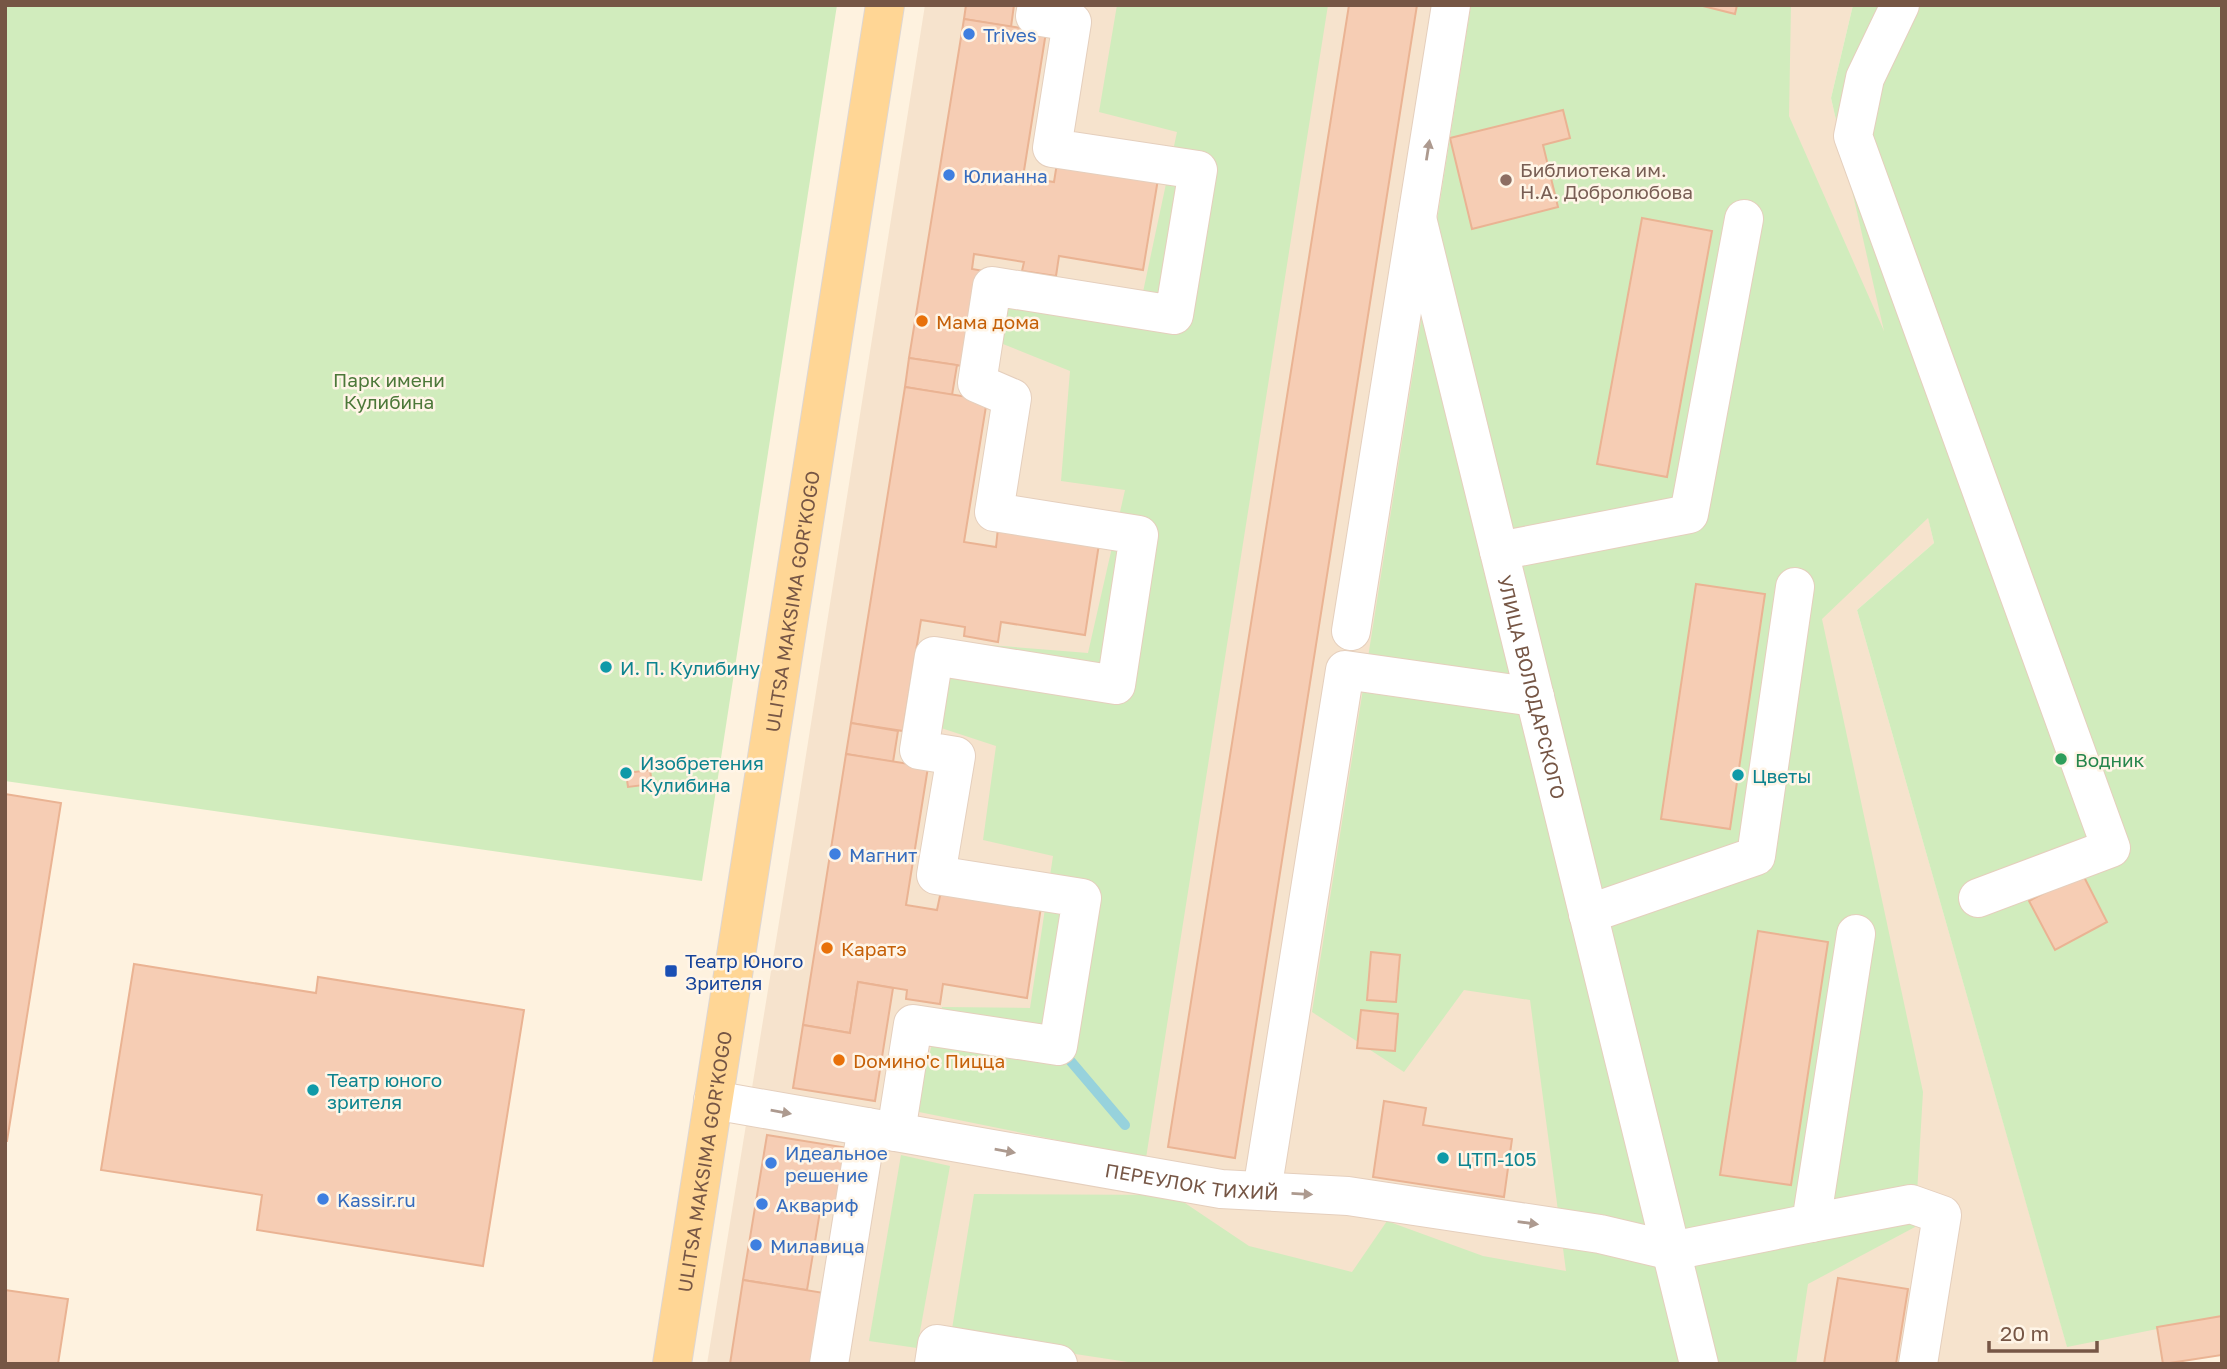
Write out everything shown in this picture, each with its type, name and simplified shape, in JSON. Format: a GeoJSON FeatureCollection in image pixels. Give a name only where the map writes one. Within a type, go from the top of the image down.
{"type":"FeatureCollection","features":[{"type":"Feature","properties":{"kind":"main road","name":"ULITSA MAKSIMA GOR'KOGO"},"geometry":{"type":"LineString","coordinates":[[672,1364],[885,5]]}},
{"type":"Feature","properties":{"kind":"street","name":"УЛИЦА ВОЛОДАРСКОГО"},"geometry":{"type":"LineString","coordinates":[[1451,5],[1417,218],[1699,1364]]}},
{"type":"Feature","properties":{"kind":"street"},"geometry":{"type":"LineString","coordinates":[[1900,5],[1866,78],[1853,136],[2111,848],[1978,898]]}},
{"type":"Feature","properties":{"kind":"street"},"geometry":{"type":"LineString","coordinates":[[829,1364],[881,1130],[913,1024],[1058,1046],[1082,898],[936,875],[956,756],[907,748],[934,656],[1116,685],[1139,535],[994,512],[1012,398],[965,382],[992,286],[1174,315],[1198,170],[1052,148],[1072,22],[1029,11]]}},
{"type":"Feature","properties":{"kind":"street"},"geometry":{"type":"LineString","coordinates":[[1352,631],[1417,218]]}},
{"type":"Feature","properties":{"kind":"street"},"geometry":{"type":"LineString","coordinates":[[1499,551],[1689,514],[1744,219]]}},
{"type":"Feature","properties":{"kind":"street"},"geometry":{"type":"LineString","coordinates":[[1588,914],[1756,856],[1795,587]]}},
{"type":"Feature","properties":{"kind":"street"},"geometry":{"type":"LineString","coordinates":[[1262,1191],[1345,670],[1535,697]]}},
{"type":"Feature","properties":{"kind":"street"},"geometry":{"type":"LineString","coordinates":[[1811,1223],[1856,934]]}},
{"type":"Feature","properties":{"kind":"street","name":"ПЕРЕУЛОК ТИХИЙ"},"geometry":{"type":"LineString","coordinates":[[713,1100],[1221,1189],[1373,1200],[1600,1234],[1672,1251]]}},
{"type":"Feature","properties":{"kind":"street"},"geometry":{"type":"LineString","coordinates":[[1672,1251],[1910,1204],[1942,1215],[1918,1364]]}},
{"type":"Feature","properties":{"kind":"street"},"geometry":{"type":"LineString","coordinates":[[934,1364],[937,1344],[1058,1364]]}},
{"type":"Feature","properties":{"kind":"shaded area"},"geometry":{"type":"Polygon","coordinates":[[[925,5],[1853,5],[1831,98],[1934,543],[1857,610],[2067,1346],[2157,1327],[2163,1364],[707,1364],[925,5]]]}},
{"type":"Feature","properties":{"kind":"green space","name":"Парк имени Кулибина"},"geometry":{"type":"Polygon","coordinates":[[[5,5],[837,5],[702,881],[5,781],[5,5]]]}},
{"type":"Feature","properties":{"kind":"green space"},"geometry":{"type":"Polygon","coordinates":[[[1117,5],[1328,5],[1146,1158],[914,1111],[942,1007],[1030,1008],[1053,856],[983,840],[996,746],[938,727],[952,642],[1088,653],[1125,490],[1061,481],[1070,371],[998,342],[1001,285],[1143,292],[1177,132],[1099,112],[1117,5]]]}},
{"type":"Feature","properties":{"kind":"green space"},"geometry":{"type":"Polygon","coordinates":[[[1471,5],[1791,5],[1789,116],[1884,331],[1831,98],[1853,5],[2222,5],[2222,1316],[2067,1347],[1857,610],[1934,543],[1928,518],[1822,619],[1923,1092],[1915,1227],[1808,1284],[1796,1364],[1141,1364],[951,1335],[974,1194],[1173,1195],[1249,1246],[1352,1272],[1387,1221],[1483,1256],[1566,1271],[1530,1000],[1464,990],[1404,1072],[1312,1012],[1471,5]]]}},
{"type":"Feature","properties":{"kind":"green space"},"geometry":{"type":"Polygon","coordinates":[[[901,1155],[950,1166],[917,1348],[869,1341],[901,1155]]]}},
{"type":"Feature","properties":{"kind":"building"},"geometry":{"type":"Polygon","coordinates":[[[966,5],[1014,5],[1011,27],[964,19],[966,5]]]}},
{"type":"Feature","properties":{"kind":"building"},"geometry":{"type":"Polygon","coordinates":[[[1349,5],[1417,5],[1235,1158],[1168,1147],[1349,5]]]}},
{"type":"Feature","properties":{"kind":"building"},"geometry":{"type":"Polygon","coordinates":[[[1699,5],[1737,5],[1735,14],[1699,5]]]}},
{"type":"Feature","properties":{"kind":"building"},"geometry":{"type":"Polygon","coordinates":[[[964,19],[1046,32],[1023,177],[1054,182],[1057,163],[1158,179],[1143,270],[1059,256],[1056,276],[1022,271],[1024,262],[974,254],[972,269],[984,271],[969,367],[909,358],[964,19]]]}},
{"type":"Feature","properties":{"kind":"building","name":"Библиотека им. Н.А. Добролюбова"},"geometry":{"type":"Polygon","coordinates":[[[1563,110],[1570,138],[1543,145],[1558,207],[1472,229],[1450,138],[1563,110]]]}},
{"type":"Feature","properties":{"kind":"building"},"geometry":{"type":"Polygon","coordinates":[[[1642,218],[1712,231],[1667,477],[1597,464],[1642,218]]]}},
{"type":"Feature","properties":{"kind":"building"},"geometry":{"type":"Polygon","coordinates":[[[909,358],[957,365],[952,395],[905,387],[909,358]]]}},
{"type":"Feature","properties":{"kind":"building"},"geometry":{"type":"Polygon","coordinates":[[[905,387],[987,400],[964,542],[996,547],[998,528],[1099,544],[1085,635],[1001,622],[998,642],[964,636],[965,627],[921,620],[903,731],[851,723],[905,387]]]}},
{"type":"Feature","properties":{"kind":"building"},"geometry":{"type":"Polygon","coordinates":[[[1696,584],[1765,594],[1730,829],[1661,819],[1696,584]]]}},
{"type":"Feature","properties":{"kind":"building"},"geometry":{"type":"Polygon","coordinates":[[[851,723],[898,731],[893,762],[846,754],[851,723]]]}},
{"type":"Feature","properties":{"kind":"building"},"geometry":{"type":"Polygon","coordinates":[[[846,754],[928,767],[906,905],[937,910],[941,891],[1041,907],[1027,998],[943,984],[940,1004],[906,999],[907,990],[858,982],[850,1033],[803,1025],[846,754]]]}},
{"type":"Feature","properties":{"kind":"building"},"geometry":{"type":"Polygon","coordinates":[[[650,770],[652,784],[628,787],[626,773],[650,770]]]}},
{"type":"Feature","properties":{"kind":"building"},"geometry":{"type":"Polygon","coordinates":[[[5,794],[61,803],[7,1141],[5,1141],[5,794]]]}},
{"type":"Feature","properties":{"kind":"building"},"geometry":{"type":"Polygon","coordinates":[[[2082,873],[2107,922],[2055,950],[2029,901],[2082,873]]]}},
{"type":"Feature","properties":{"kind":"building"},"geometry":{"type":"Polygon","coordinates":[[[1758,931],[1828,942],[1791,1185],[1720,1175],[1758,931]]]}},
{"type":"Feature","properties":{"kind":"building"},"geometry":{"type":"Polygon","coordinates":[[[1371,952],[1400,955],[1396,1002],[1367,1000],[1371,952]]]}},
{"type":"Feature","properties":{"kind":"building","name":"Театр юного зрителя"},"geometry":{"type":"Polygon","coordinates":[[[134,964],[316,993],[318,977],[524,1010],[483,1266],[257,1230],[262,1195],[101,1170],[134,964]]]}},
{"type":"Feature","properties":{"kind":"building","name":"Dомино'с Пицца"},"geometry":{"type":"Polygon","coordinates":[[[858,982],[893,988],[875,1101],[793,1088],[803,1025],[850,1033],[858,982]]]}},
{"type":"Feature","properties":{"kind":"building"},"geometry":{"type":"Polygon","coordinates":[[[1361,1010],[1398,1014],[1395,1051],[1357,1048],[1361,1010]]]}},
{"type":"Feature","properties":{"kind":"building","name":"ЦТП-105"},"geometry":{"type":"Polygon","coordinates":[[[1384,1101],[1426,1108],[1423,1125],[1512,1139],[1504,1197],[1373,1177],[1384,1101]]]}},
{"type":"Feature","properties":{"kind":"building"},"geometry":{"type":"Polygon","coordinates":[[[767,1135],[848,1148],[838,1207],[821,1205],[807,1290],[743,1280],[767,1135]]]}},
{"type":"Feature","properties":{"kind":"building"},"geometry":{"type":"Polygon","coordinates":[[[1838,1278],[1908,1289],[1896,1364],[1824,1364],[1838,1278]]]}},
{"type":"Feature","properties":{"kind":"building"},"geometry":{"type":"Polygon","coordinates":[[[743,1280],[824,1293],[813,1364],[730,1364],[743,1280]]]}},
{"type":"Feature","properties":{"kind":"building"},"geometry":{"type":"Polygon","coordinates":[[[5,1290],[68,1299],[58,1364],[5,1364],[5,1290]]]}},
{"type":"Feature","properties":{"kind":"building"},"geometry":{"type":"Polygon","coordinates":[[[2222,1316],[2222,1355],[2163,1364],[2157,1327],[2222,1316]]]}},
{"type":"Feature","properties":{"kind":"waterway"},"geometry":{"type":"LineString","coordinates":[[1062,1051],[1125,1125]]}},
{"type":"Feature","properties":{"kind":"place","name":"Trives"},"geometry":{"type":"Point","coordinates":[969,34]}},
{"type":"Feature","properties":{"kind":"place","name":"Юлианна"},"geometry":{"type":"Point","coordinates":[949,175]}},
{"type":"Feature","properties":{"kind":"place","name":"Библиотека им. Н.А. Добролюбова"},"geometry":{"type":"Point","coordinates":[1506,180]}},
{"type":"Feature","properties":{"kind":"place","name":"Мама дома"},"geometry":{"type":"Point","coordinates":[922,321]}},
{"type":"Feature","properties":{"kind":"place","name":"И. П. Кулибину"},"geometry":{"type":"Point","coordinates":[606,667]}},
{"type":"Feature","properties":{"kind":"place","name":"Водник"},"geometry":{"type":"Point","coordinates":[2061,759]}},
{"type":"Feature","properties":{"kind":"place","name":"Изобретения Кулибина"},"geometry":{"type":"Point","coordinates":[626,773]}},
{"type":"Feature","properties":{"kind":"place","name":"Цветы"},"geometry":{"type":"Point","coordinates":[1738,775]}},
{"type":"Feature","properties":{"kind":"place","name":"Магнит"},"geometry":{"type":"Point","coordinates":[835,854]}},
{"type":"Feature","properties":{"kind":"place","name":"Каратэ"},"geometry":{"type":"Point","coordinates":[827,948]}},
{"type":"Feature","properties":{"kind":"place","name":"Театр Юного Зрителя"},"geometry":{"type":"Point","coordinates":[671,971]}},
{"type":"Feature","properties":{"kind":"place","name":"Dомино'с Пицца"},"geometry":{"type":"Point","coordinates":[839,1060]}},
{"type":"Feature","properties":{"kind":"place","name":"Театр юного зрителя"},"geometry":{"type":"Point","coordinates":[313,1090]}},
{"type":"Feature","properties":{"kind":"place","name":"ЦТП-105"},"geometry":{"type":"Point","coordinates":[1443,1158]}},
{"type":"Feature","properties":{"kind":"place","name":"Идеальное решение"},"geometry":{"type":"Point","coordinates":[771,1163]}},
{"type":"Feature","properties":{"kind":"place","name":"Kassir.ru"},"geometry":{"type":"Point","coordinates":[323,1199]}},
{"type":"Feature","properties":{"kind":"place","name":"Аквариф"},"geometry":{"type":"Point","coordinates":[762,1204]}},
{"type":"Feature","properties":{"kind":"place","name":"Милавица"},"geometry":{"type":"Point","coordinates":[756,1245]}}]}
